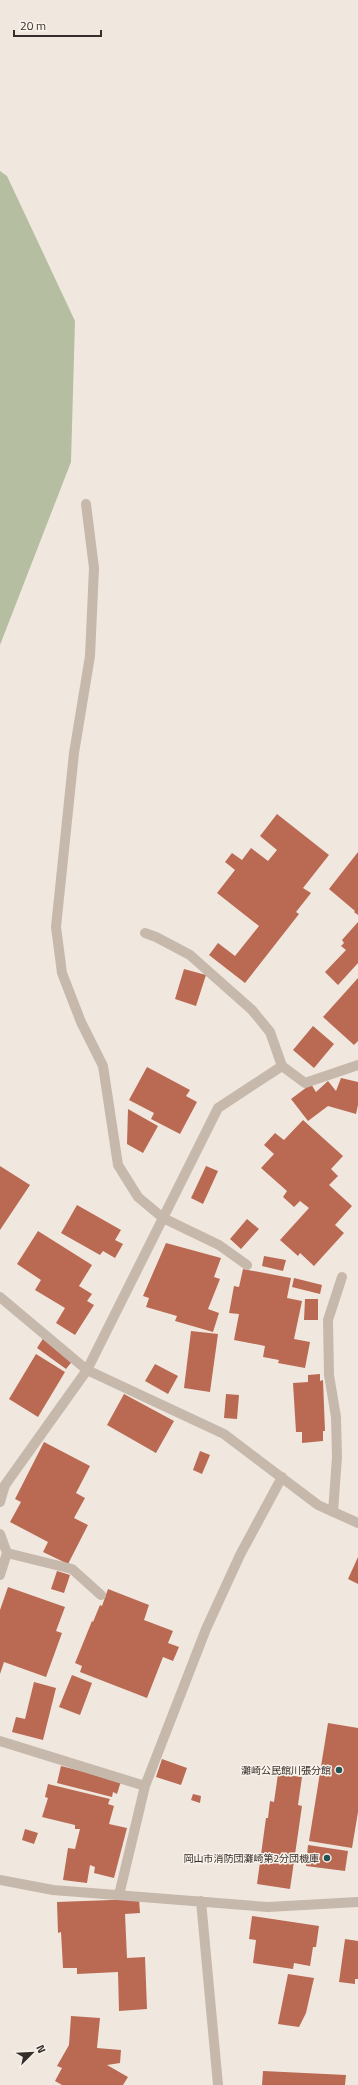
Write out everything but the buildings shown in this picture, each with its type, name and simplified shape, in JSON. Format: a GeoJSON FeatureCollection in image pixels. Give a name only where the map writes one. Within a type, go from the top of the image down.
{"type":"FeatureCollection","features":[{"type":"Feature","properties":{"kind":"street"},"geometry":{"type":"LineString","coordinates":[[86,504],[94,568],[90,656],[74,753],[56,926],[62,973],[81,1022],[103,1066],[118,1165],[138,1196],[163,1218],[219,1245],[247,1265]]}},
{"type":"Feature","properties":{"kind":"street"},"geometry":{"type":"LineString","coordinates":[[145,933],[156,936],[190,955],[252,1010],[270,1032],[282,1066],[305,1083],[358,1065]]}},
{"type":"Feature","properties":{"kind":"street"},"geometry":{"type":"LineString","coordinates":[[0,1502],[5,1485],[87,1370],[218,1108],[282,1066]]}},
{"type":"Feature","properties":{"kind":"street"},"geometry":{"type":"LineString","coordinates":[[333,1512],[337,1457],[336,1417],[330,1375],[328,1320],[342,1277]]}},
{"type":"Feature","properties":{"kind":"street"},"geometry":{"type":"LineString","coordinates":[[0,1297],[87,1370],[224,1434],[318,1504],[358,1523]]}},
{"type":"Feature","properties":{"kind":"street"},"geometry":{"type":"LineString","coordinates":[[119,1895],[145,1786],[206,1629],[240,1555],[282,1477]]}},
{"type":"Feature","properties":{"kind":"street"},"geometry":{"type":"LineString","coordinates":[[0,1534],[7,1553],[0,1575]]}},
{"type":"Feature","properties":{"kind":"street"},"geometry":{"type":"LineString","coordinates":[[7,1553],[72,1569],[101,1595]]}},
{"type":"Feature","properties":{"kind":"street"},"geometry":{"type":"LineString","coordinates":[[0,1741],[145,1786]]}},
{"type":"Feature","properties":{"kind":"street"},"geometry":{"type":"LineString","coordinates":[[0,1880],[53,1890],[268,1907],[358,1902]]}},
{"type":"Feature","properties":{"kind":"street"},"geometry":{"type":"LineString","coordinates":[[201,1901],[218,2085]]}},
{"type":"Feature","properties":{"kind":"green space"},"geometry":{"type":"Polygon","coordinates":[[[0,171],[7,176],[75,321],[71,462],[0,645],[0,171]]]}},
{"type":"Feature","properties":{"kind":"place","name":"灘崎公民館川張分館"},"geometry":{"type":"Point","coordinates":[339,1770]}},
{"type":"Feature","properties":{"kind":"place","name":"岡山市消防団灘崎第2分団機庫"},"geometry":{"type":"Point","coordinates":[327,1858]}}]}
